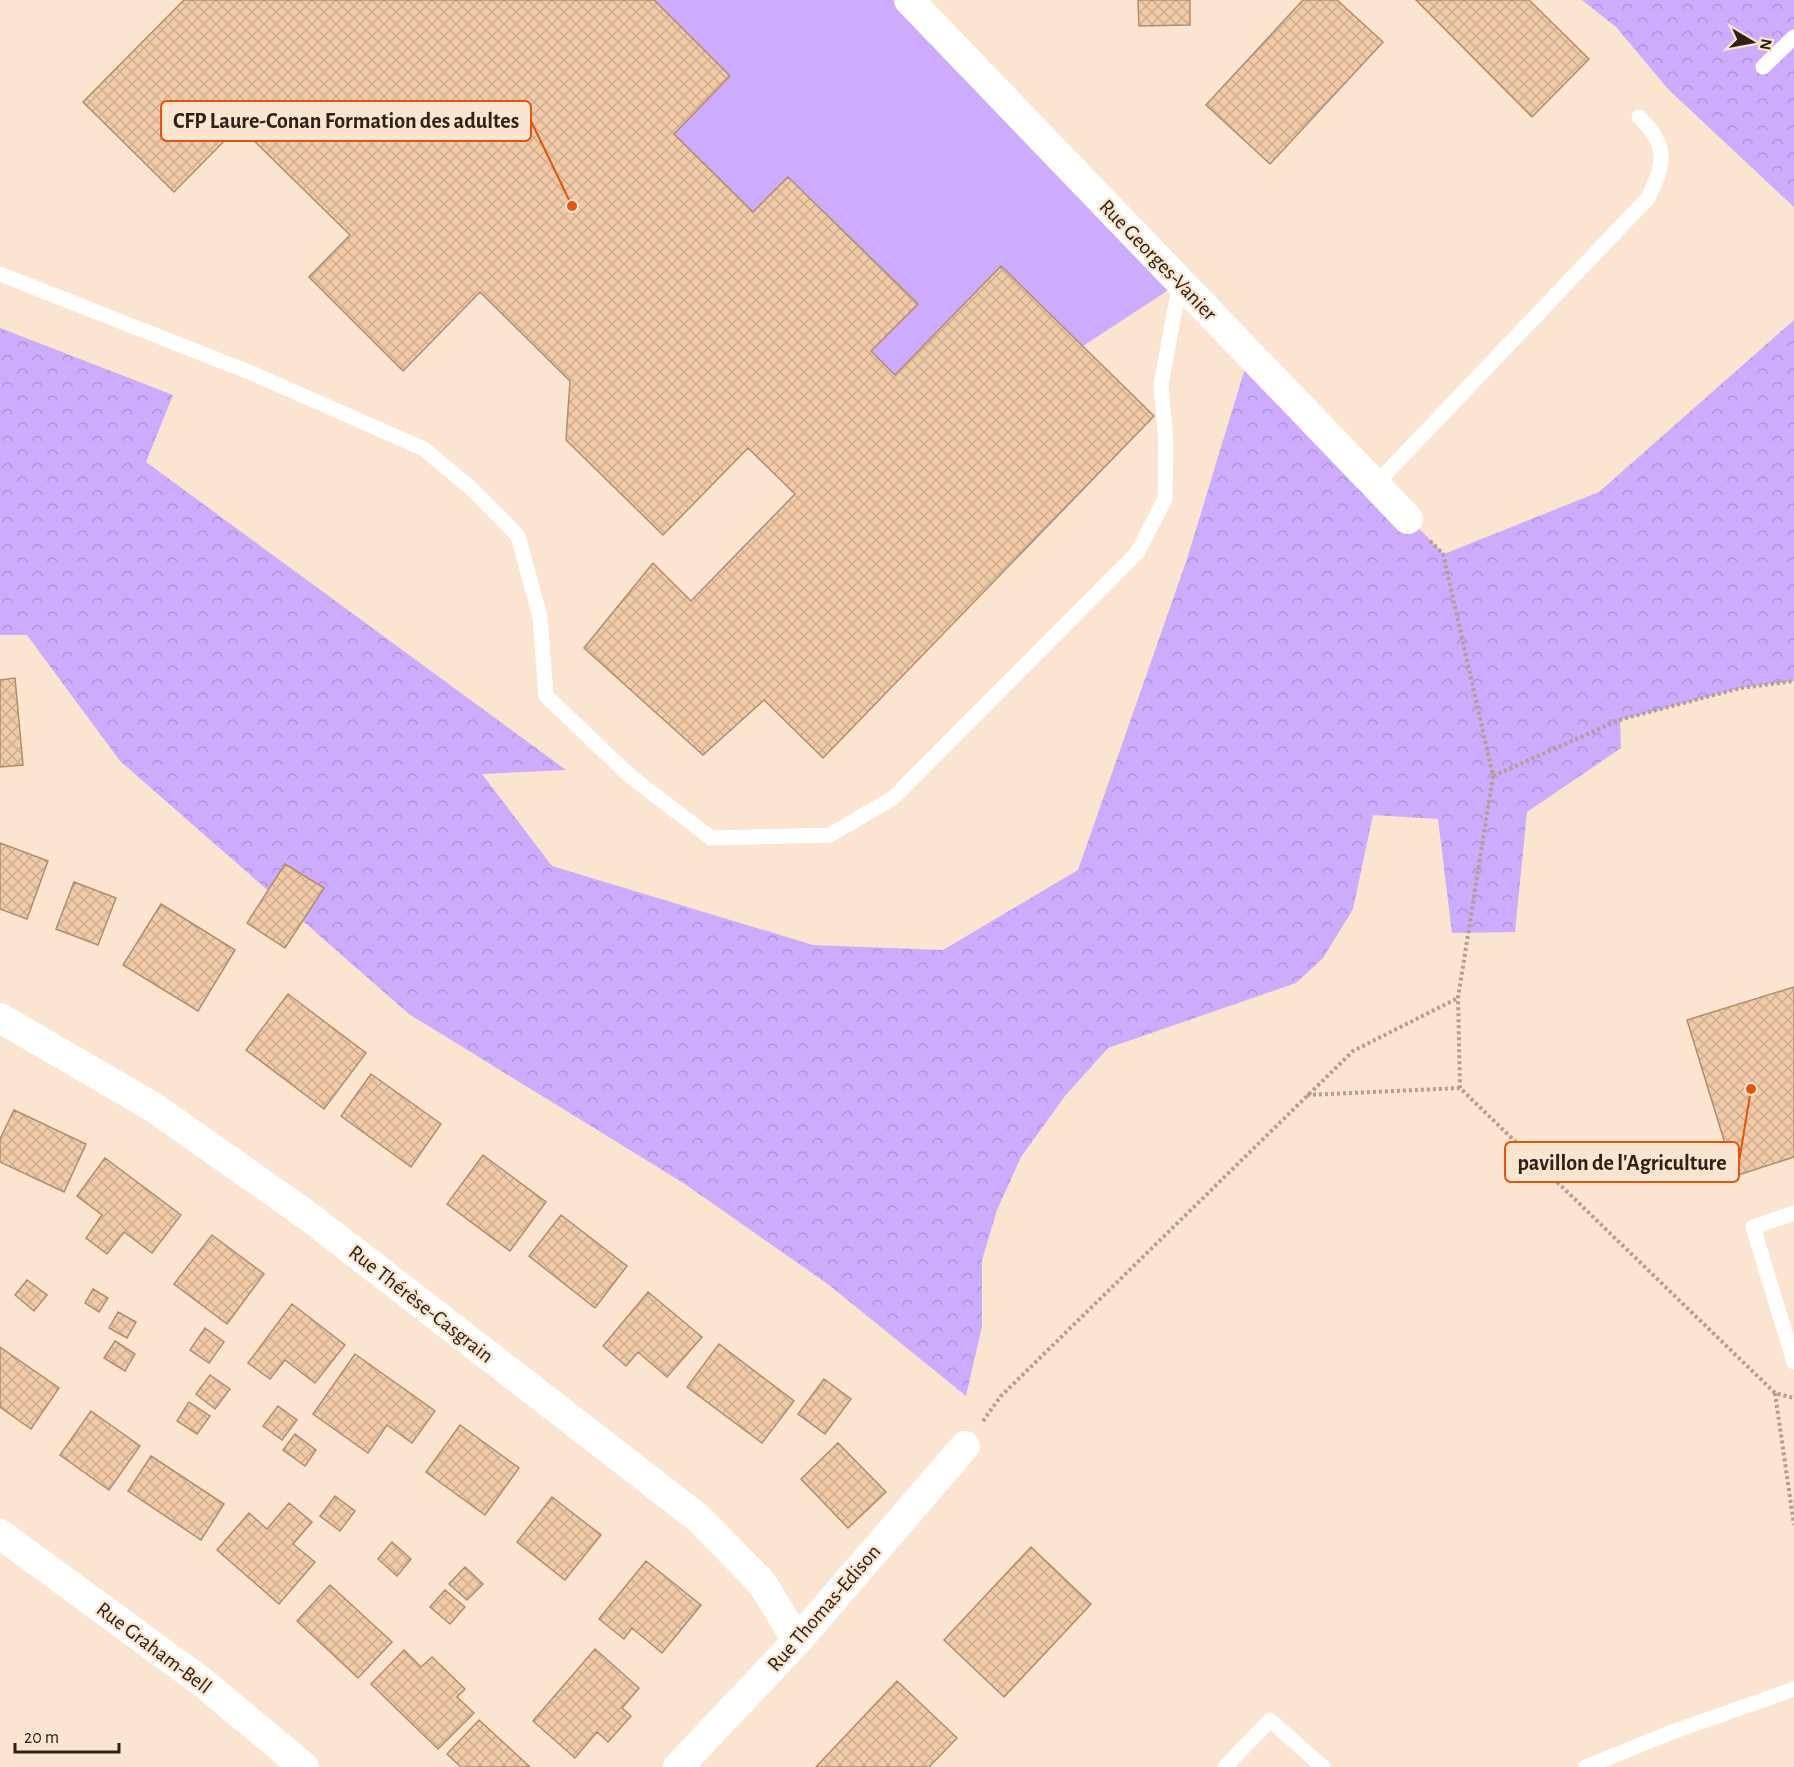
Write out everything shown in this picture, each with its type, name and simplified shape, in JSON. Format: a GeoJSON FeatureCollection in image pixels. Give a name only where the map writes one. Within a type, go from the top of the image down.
{"type":"FeatureCollection","features":[{"type":"Feature","properties":{"kind":"street","name":"Rue Georges-Vanier"},"geometry":{"type":"LineString","coordinates":[[909,0],[1408,519]]}},
{"type":"Feature","properties":{"kind":"street","name":"Rue Thérèse-Casgrain"},"geometry":{"type":"LineString","coordinates":[[0,1018],[153,1107],[308,1216],[697,1517],[762,1583],[797,1641]]}},
{"type":"Feature","properties":{"kind":"street","name":"Rue Thomas-Edison"},"geometry":{"type":"LineString","coordinates":[[678,1767],[797,1641],[965,1446]]}},
{"type":"Feature","properties":{"kind":"street","name":"Rue Graham-Bell"},"geometry":{"type":"LineString","coordinates":[[0,1534],[202,1682],[304,1767]]}},
{"type":"Feature","properties":{"kind":"lane"},"geometry":{"type":"LineString","coordinates":[[1763,67],[1794,37]]}},
{"type":"Feature","properties":{"kind":"lane"},"geometry":{"type":"LineString","coordinates":[[1375,485],[1648,198],[1658,178],[1663,150],[1655,132],[1639,117]]}},
{"type":"Feature","properties":{"kind":"lane"},"geometry":{"type":"LineString","coordinates":[[0,274],[254,374],[424,449],[473,489],[518,536],[540,617],[546,696],[630,776],[711,838],[830,835],[892,798],[1137,553],[1165,499],[1166,442],[1161,385],[1180,282]]}},
{"type":"Feature","properties":{"kind":"lane"},"geometry":{"type":"LineString","coordinates":[[1794,1213],[1753,1227],[1794,1362]]}},
{"type":"Feature","properties":{"kind":"lane"},"geometry":{"type":"LineString","coordinates":[[1586,1767],[1672,1732],[1794,1689]]}},
{"type":"Feature","properties":{"kind":"lane"},"geometry":{"type":"LineString","coordinates":[[1225,1767],[1270,1720],[1323,1767]]}},
{"type":"Feature","properties":{"kind":"path"},"geometry":{"type":"LineString","coordinates":[[1408,519],[1443,554],[1494,776],[1458,998],[1460,1088],[1775,1393],[1794,1398]]}},
{"type":"Feature","properties":{"kind":"path"},"geometry":{"type":"LineString","coordinates":[[1494,776],[1619,720],[1741,688],[1794,681]]}},
{"type":"Feature","properties":{"kind":"path"},"geometry":{"type":"LineString","coordinates":[[965,1446],[1001,1396],[1353,1052],[1458,998]]}},
{"type":"Feature","properties":{"kind":"path"},"geometry":{"type":"LineString","coordinates":[[1307,1095],[1460,1088]]}},
{"type":"Feature","properties":{"kind":"path"},"geometry":{"type":"LineString","coordinates":[[1775,1393],[1794,1525]]}},
{"type":"Feature","properties":{"kind":"green space"},"geometry":{"type":"Polygon","coordinates":[[[654,0],[906,0],[1179,283],[1083,346],[1001,266],[895,375],[871,351],[917,303],[788,177],[753,212],[674,134],[730,76],[654,0]]]}},
{"type":"Feature","properties":{"kind":"green space"},"geometry":{"type":"Polygon","coordinates":[[[1582,0],[1794,0],[1794,207],[1668,89],[1616,27],[1582,0]]]}},
{"type":"Feature","properties":{"kind":"green space"},"geometry":{"type":"Polygon","coordinates":[[[1794,320],[1794,681],[1741,688],[1620,720],[1621,748],[1527,812],[1515,932],[1452,933],[1438,819],[1373,815],[1353,909],[1323,958],[1296,983],[1108,1048],[1065,1096],[1021,1157],[997,1210],[982,1260],[982,1326],[966,1396],[829,1285],[685,1184],[409,1014],[120,761],[27,635],[0,635],[0,328],[173,395],[146,462],[566,770],[482,774],[552,866],[813,945],[943,950],[1078,870],[1187,559],[1249,355],[1444,554],[1599,492],[1794,320]]]}},
{"type":"Feature","properties":{"kind":"building"},"geometry":{"type":"Polygon","coordinates":[[[184,0],[654,0],[730,76],[674,134],[753,212],[788,177],[918,304],[871,351],[895,375],[1001,266],[1154,416],[823,758],[764,700],[703,755],[584,648],[653,563],[691,601],[795,494],[748,448],[663,535],[566,440],[570,381],[480,292],[403,371],[309,277],[350,235],[239,126],[174,192],[83,102],[184,0]]]}},
{"type":"Feature","properties":{"kind":"building"},"geometry":{"type":"Polygon","coordinates":[[[1138,0],[1190,0],[1190,25],[1139,26],[1138,0]]]}},
{"type":"Feature","properties":{"kind":"building"},"geometry":{"type":"Polygon","coordinates":[[[1303,0],[1337,0],[1383,42],[1270,164],[1206,105],[1303,0]]]}},
{"type":"Feature","properties":{"kind":"building"},"geometry":{"type":"Polygon","coordinates":[[[1416,0],[1529,0],[1589,59],[1532,117],[1416,0]]]}},
{"type":"Feature","properties":{"kind":"building"},"geometry":{"type":"Polygon","coordinates":[[[15,678],[23,765],[0,767],[0,680],[15,678]]]}},
{"type":"Feature","properties":{"kind":"building"},"geometry":{"type":"Polygon","coordinates":[[[0,843],[48,861],[27,919],[0,909],[0,843]]]}},
{"type":"Feature","properties":{"kind":"building"},"geometry":{"type":"Polygon","coordinates":[[[285,864],[324,888],[285,948],[247,923],[285,864]]]}},
{"type":"Feature","properties":{"kind":"building"},"geometry":{"type":"Polygon","coordinates":[[[74,882],[116,898],[98,945],[56,929],[74,882]]]}},
{"type":"Feature","properties":{"kind":"building"},"geometry":{"type":"Polygon","coordinates":[[[161,904],[235,950],[198,1011],[123,965],[161,904]]]}},
{"type":"Feature","properties":{"kind":"building"},"geometry":{"type":"Polygon","coordinates":[[[1794,987],[1794,1157],[1735,1176],[1687,1020],[1794,987]]]}},
{"type":"Feature","properties":{"kind":"building"},"geometry":{"type":"Polygon","coordinates":[[[288,994],[366,1053],[324,1109],[246,1050],[288,994]]]}},
{"type":"Feature","properties":{"kind":"building"},"geometry":{"type":"Polygon","coordinates":[[[371,1074],[441,1124],[411,1167],[341,1116],[371,1074]]]}},
{"type":"Feature","properties":{"kind":"building"},"geometry":{"type":"Polygon","coordinates":[[[14,1110],[86,1144],[64,1192],[0,1162],[0,1139],[14,1110]]]}},
{"type":"Feature","properties":{"kind":"building"},"geometry":{"type":"Polygon","coordinates":[[[483,1155],[546,1202],[510,1251],[447,1204],[483,1155]]]}},
{"type":"Feature","properties":{"kind":"building"},"geometry":{"type":"Polygon","coordinates":[[[105,1158],[181,1215],[152,1253],[124,1232],[107,1254],[86,1238],[102,1215],[77,1196],[105,1158]]]}},
{"type":"Feature","properties":{"kind":"building"},"geometry":{"type":"Polygon","coordinates":[[[561,1215],[627,1266],[595,1308],[529,1256],[561,1215]]]}},
{"type":"Feature","properties":{"kind":"building"},"geometry":{"type":"Polygon","coordinates":[[[212,1235],[264,1274],[227,1324],[174,1284],[212,1235]]]}},
{"type":"Feature","properties":{"kind":"building"},"geometry":{"type":"Polygon","coordinates":[[[27,1280],[47,1295],[34,1311],[15,1295],[27,1280]]]}},
{"type":"Feature","properties":{"kind":"building"},"geometry":{"type":"Polygon","coordinates":[[[93,1289],[108,1298],[99,1312],[85,1303],[93,1289]]]}},
{"type":"Feature","properties":{"kind":"building"},"geometry":{"type":"Polygon","coordinates":[[[648,1292],[702,1337],[667,1377],[638,1352],[626,1366],[603,1346],[648,1292]]]}},
{"type":"Feature","properties":{"kind":"building"},"geometry":{"type":"Polygon","coordinates":[[[292,1304],[345,1345],[315,1383],[285,1360],[270,1379],[248,1363],[292,1304]]]}},
{"type":"Feature","properties":{"kind":"building"},"geometry":{"type":"Polygon","coordinates":[[[118,1312],[136,1322],[127,1338],[109,1328],[118,1312]]]}},
{"type":"Feature","properties":{"kind":"building"},"geometry":{"type":"Polygon","coordinates":[[[205,1328],[224,1342],[209,1363],[190,1350],[205,1328]]]}},
{"type":"Feature","properties":{"kind":"building"},"geometry":{"type":"Polygon","coordinates":[[[115,1341],[135,1354],[125,1371],[104,1358],[115,1341]]]}},
{"type":"Feature","properties":{"kind":"building"},"geometry":{"type":"Polygon","coordinates":[[[719,1344],[794,1401],[762,1443],[687,1387],[719,1344]]]}},
{"type":"Feature","properties":{"kind":"building"},"geometry":{"type":"Polygon","coordinates":[[[0,1347],[59,1388],[31,1429],[0,1407],[0,1347]]]}},
{"type":"Feature","properties":{"kind":"building"},"geometry":{"type":"Polygon","coordinates":[[[355,1354],[435,1411],[412,1443],[387,1425],[368,1453],[313,1414],[355,1354]]]}},
{"type":"Feature","properties":{"kind":"building"},"geometry":{"type":"Polygon","coordinates":[[[210,1375],[230,1389],[215,1409],[196,1394],[210,1375]]]}},
{"type":"Feature","properties":{"kind":"building"},"geometry":{"type":"Polygon","coordinates":[[[824,1379],[851,1399],[825,1434],[798,1414],[824,1379]]]}},
{"type":"Feature","properties":{"kind":"building"},"geometry":{"type":"Polygon","coordinates":[[[189,1402],[210,1416],[197,1434],[177,1421],[189,1402]]]}},
{"type":"Feature","properties":{"kind":"building"},"geometry":{"type":"Polygon","coordinates":[[[278,1406],[297,1420],[282,1440],[263,1426],[278,1406]]]}},
{"type":"Feature","properties":{"kind":"building"},"geometry":{"type":"Polygon","coordinates":[[[91,1411],[140,1446],[109,1490],[60,1455],[91,1411]]]}},
{"type":"Feature","properties":{"kind":"building"},"geometry":{"type":"Polygon","coordinates":[[[460,1425],[519,1468],[485,1515],[426,1472],[460,1425]]]}},
{"type":"Feature","properties":{"kind":"building"},"geometry":{"type":"Polygon","coordinates":[[[295,1434],[316,1450],[305,1466],[283,1450],[295,1434]]]}},
{"type":"Feature","properties":{"kind":"building"},"geometry":{"type":"Polygon","coordinates":[[[838,1443],[886,1492],[848,1528],[801,1479],[838,1443]]]}},
{"type":"Feature","properties":{"kind":"building"},"geometry":{"type":"Polygon","coordinates":[[[151,1456],[224,1504],[201,1540],[128,1491],[151,1456]]]}},
{"type":"Feature","properties":{"kind":"building"},"geometry":{"type":"Polygon","coordinates":[[[335,1496],[355,1511],[340,1531],[320,1516],[335,1496]]]}},
{"type":"Feature","properties":{"kind":"building"},"geometry":{"type":"Polygon","coordinates":[[[552,1497],[601,1535],[565,1580],[517,1542],[552,1497]]]}},
{"type":"Feature","properties":{"kind":"building"},"geometry":{"type":"Polygon","coordinates":[[[289,1503],[312,1522],[293,1544],[315,1562],[279,1604],[217,1550],[249,1513],[267,1529],[289,1503]]]}},
{"type":"Feature","properties":{"kind":"building"},"geometry":{"type":"Polygon","coordinates":[[[392,1542],[411,1559],[397,1576],[378,1559],[392,1542]]]}},
{"type":"Feature","properties":{"kind":"building"},"geometry":{"type":"Polygon","coordinates":[[[1031,1547],[1091,1604],[1004,1697],[944,1640],[1031,1547]]]}},
{"type":"Feature","properties":{"kind":"building"},"geometry":{"type":"Polygon","coordinates":[[[646,1561],[701,1605],[662,1653],[632,1628],[624,1639],[599,1619],[646,1561]]]}},
{"type":"Feature","properties":{"kind":"building"},"geometry":{"type":"Polygon","coordinates":[[[465,1567],[483,1584],[467,1600],[449,1584],[465,1567]]]}},
{"type":"Feature","properties":{"kind":"building"},"geometry":{"type":"Polygon","coordinates":[[[330,1585],[392,1642],[358,1678],[297,1621],[330,1585]]]}},
{"type":"Feature","properties":{"kind":"building"},"geometry":{"type":"Polygon","coordinates":[[[445,1590],[465,1607],[450,1624],[430,1607],[445,1590]]]}},
{"type":"Feature","properties":{"kind":"building"},"geometry":{"type":"Polygon","coordinates":[[[595,1649],[639,1688],[622,1708],[631,1716],[608,1742],[597,1732],[575,1758],[533,1721],[595,1649]]]}},
{"type":"Feature","properties":{"kind":"building"},"geometry":{"type":"Polygon","coordinates":[[[404,1650],[421,1667],[432,1657],[465,1689],[457,1697],[474,1713],[438,1749],[371,1684],[404,1650]]]}},
{"type":"Feature","properties":{"kind":"building"},"geometry":{"type":"Polygon","coordinates":[[[897,1681],[957,1738],[929,1767],[816,1767],[897,1681]]]}},
{"type":"Feature","properties":{"kind":"building"},"geometry":{"type":"Polygon","coordinates":[[[479,1720],[530,1767],[461,1767],[447,1754],[479,1720]]]}},
{"type":"Feature","properties":{"kind":"place","name":"CFP Laure-Conan Formation des adultes"},"geometry":{"type":"Point","coordinates":[572,206]}},
{"type":"Feature","properties":{"kind":"place","name":"pavillon de l'Agriculture"},"geometry":{"type":"Point","coordinates":[1751,1089]}}]}
